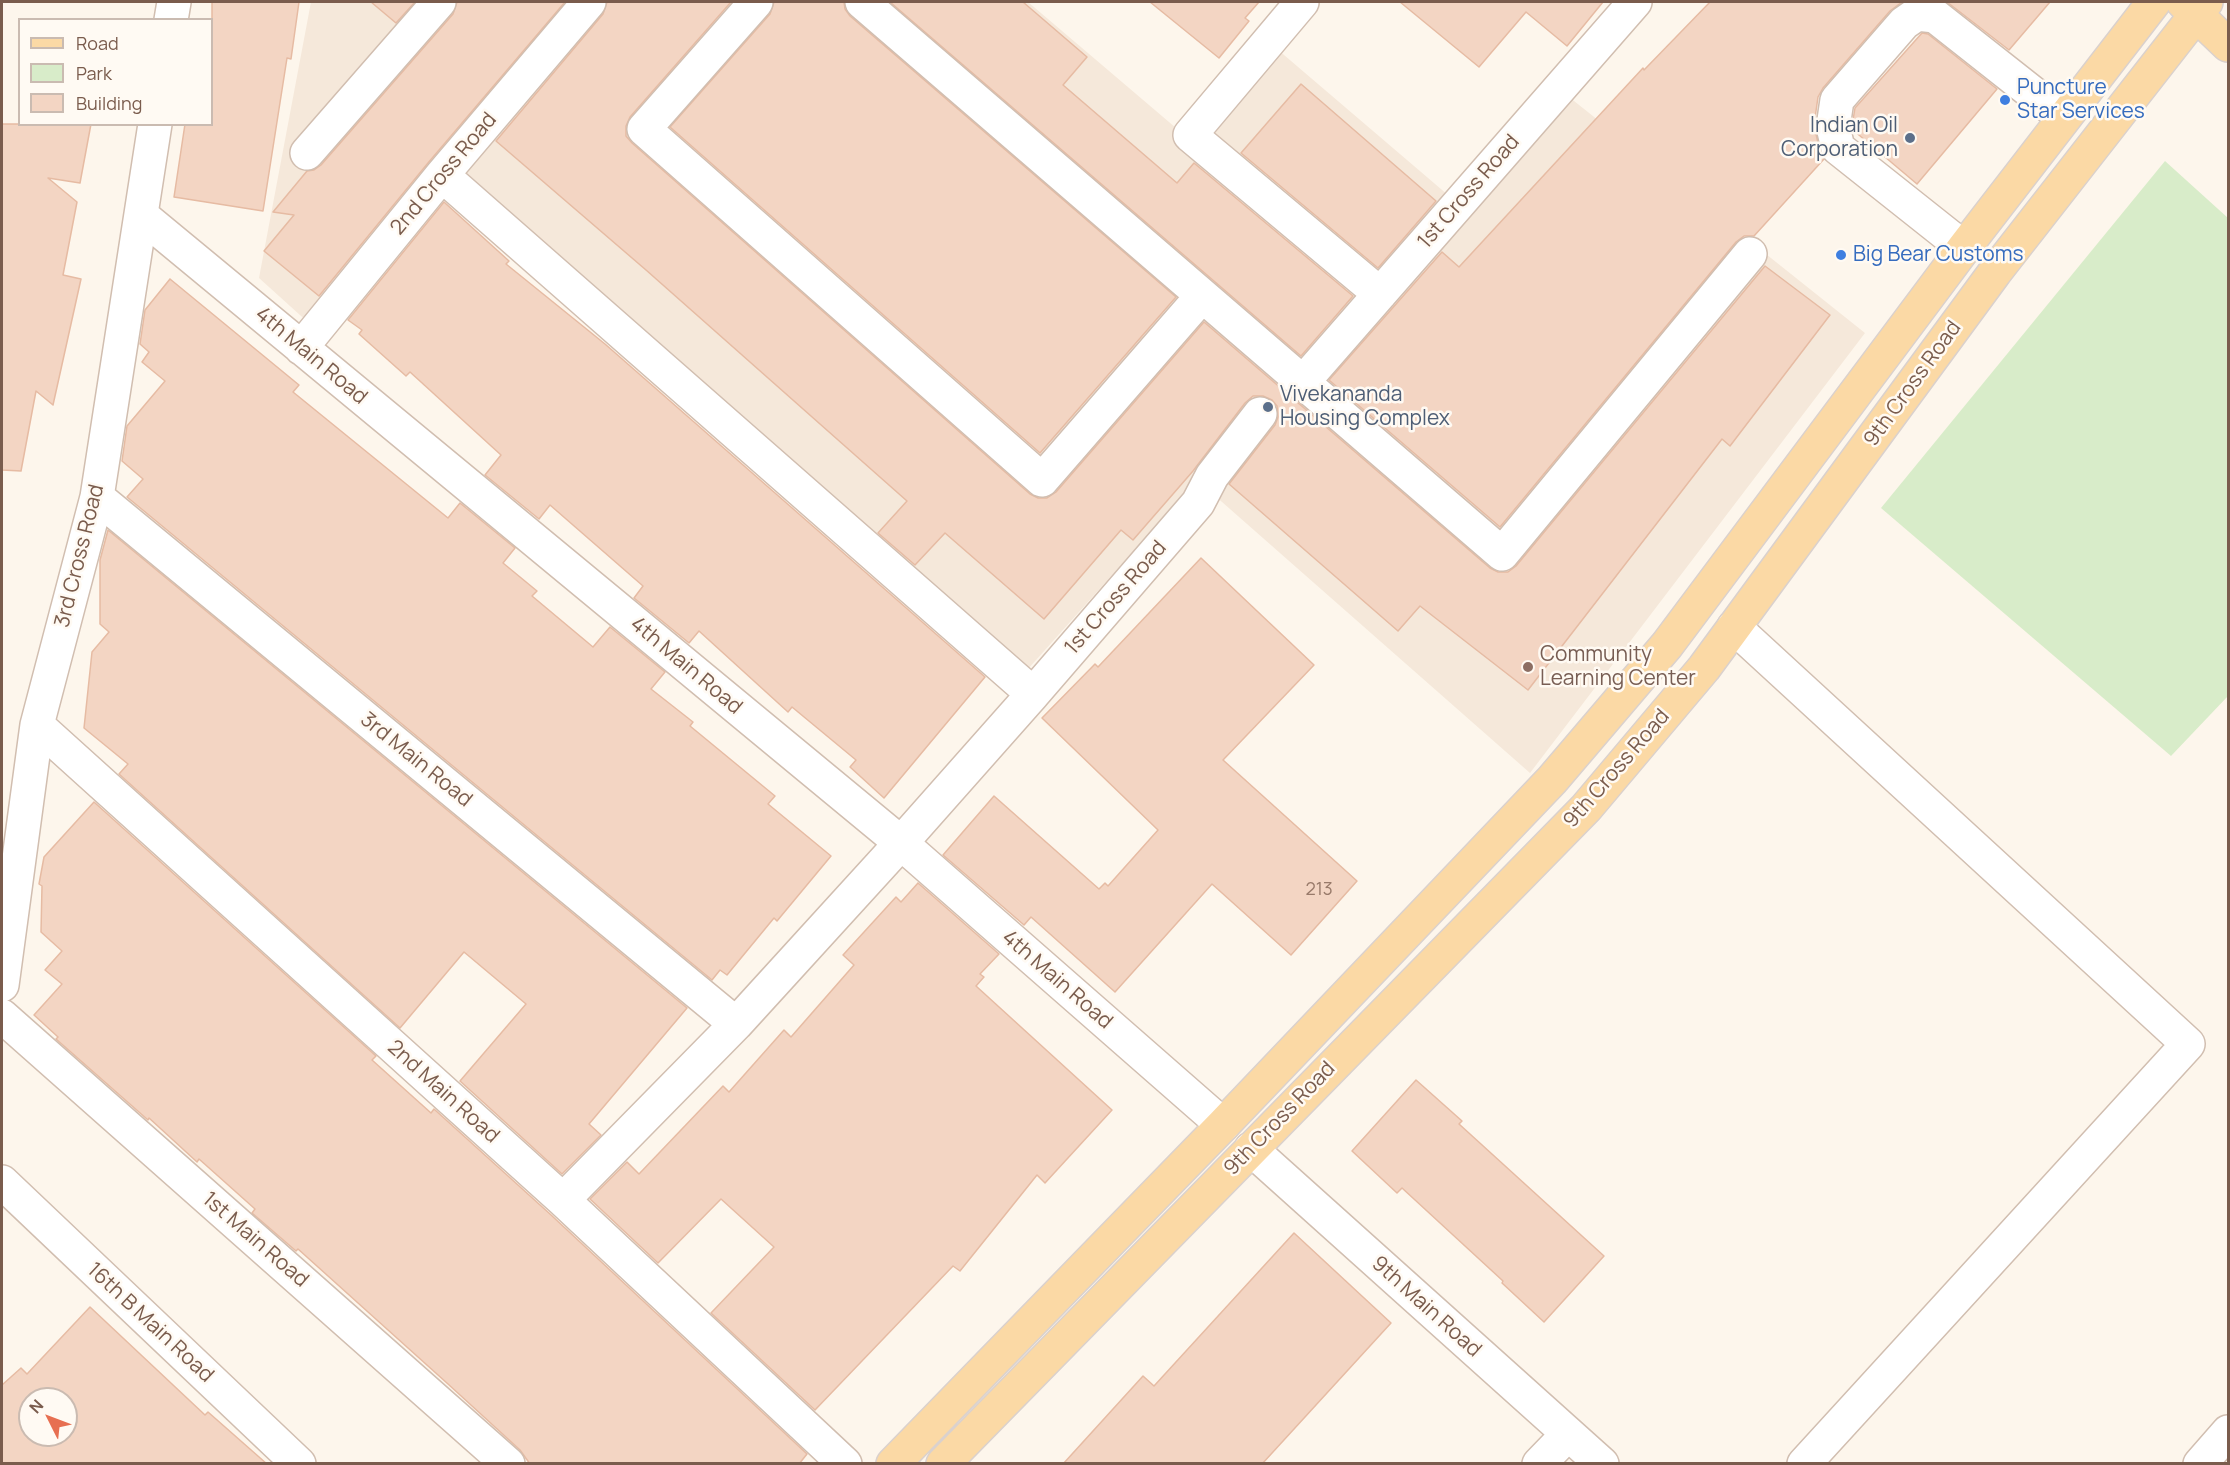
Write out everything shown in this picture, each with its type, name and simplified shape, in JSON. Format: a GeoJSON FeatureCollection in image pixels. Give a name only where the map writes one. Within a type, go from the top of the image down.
{"type":"FeatureCollection","features":[{"type":"Feature","properties":{"kind":"main road","name":"9th Cross Road"},"geometry":{"type":"LineString","coordinates":[[893,1464],[1223,1125],[1552,780],[1667,645],[2063,117],[2154,2]]}},
{"type":"Feature","properties":{"kind":"main road","name":"9th Cross Road"},"geometry":{"type":"LineString","coordinates":[[943,1464],[1586,808],[1704,668],[1995,272],[2195,6]]}},
{"type":"Feature","properties":{"kind":"main road"},"geometry":{"type":"LineString","coordinates":[[2195,6],[2229,45]]}},
{"type":"Feature","properties":{"kind":"street"},"geometry":{"type":"LineString","coordinates":[[171,18],[174,2]]}},
{"type":"Feature","properties":{"kind":"street"},"geometry":{"type":"LineString","coordinates":[[307,153],[439,2]]}},
{"type":"Feature","properties":{"kind":"street","name":"2nd Cross Road"},"geometry":{"type":"LineString","coordinates":[[301,348],[442,175],[589,2]]}},
{"type":"Feature","properties":{"kind":"street"},"geometry":{"type":"LineString","coordinates":[[756,2],[644,129],[1042,480],[1202,296]]}},
{"type":"Feature","properties":{"kind":"street"},"geometry":{"type":"LineString","coordinates":[[862,2],[1502,555],[1750,254]]}},
{"type":"Feature","properties":{"kind":"street"},"geometry":{"type":"LineString","coordinates":[[1302,2],[1190,135],[1380,294]]}},
{"type":"Feature","properties":{"kind":"street","name":"1st Cross Road"},"geometry":{"type":"LineString","coordinates":[[1303,382],[1635,2]]}},
{"type":"Feature","properties":{"kind":"street"},"geometry":{"type":"LineString","coordinates":[[1964,248],[1838,148],[1833,127],[1837,100],[1904,22],[1917,14],[1935,16],[2063,117]]}},
{"type":"Feature","properties":{"kind":"street","name":"3rd Cross Road"},"geometry":{"type":"LineString","coordinates":[[2,986],[37,725],[97,497],[155,126]]}},
{"type":"Feature","properties":{"kind":"street"},"geometry":{"type":"LineString","coordinates":[[442,175],[1033,694]]}},
{"type":"Feature","properties":{"kind":"street","name":"4th Main Road"},"geometry":{"type":"LineString","coordinates":[[141,215],[901,843],[1223,1125]]}},
{"type":"Feature","properties":{"kind":"street","name":"1st Cross Road"},"geometry":{"type":"LineString","coordinates":[[563,1200],[736,1023],[901,843],[1198,503],[1212,476],[1260,414]]}},
{"type":"Feature","properties":{"kind":"street","name":"3rd Main Road"},"geometry":{"type":"LineString","coordinates":[[97,497],[736,1023]]}},
{"type":"Feature","properties":{"kind":"street"},"geometry":{"type":"LineString","coordinates":[[1734,627],[2188,1044],[1804,1464]]}},
{"type":"Feature","properties":{"kind":"street","name":"2nd Main Road"},"geometry":{"type":"LineString","coordinates":[[37,725],[563,1200],[845,1464]]}},
{"type":"Feature","properties":{"kind":"street","name":"1st Main Road"},"geometry":{"type":"LineString","coordinates":[[2,1016],[508,1464]]}},
{"type":"Feature","properties":{"kind":"street","name":"9th Main Road"},"geometry":{"type":"LineString","coordinates":[[1251,1149],[1602,1464]]}},
{"type":"Feature","properties":{"kind":"street","name":"16th B Main Road"},"geometry":{"type":"LineString","coordinates":[[2,1182],[299,1464]]}},
{"type":"Feature","properties":{"kind":"street"},"geometry":{"type":"LineString","coordinates":[[2200,1464],[2229,1432]]}},
{"type":"Feature","properties":{"kind":"street"},"geometry":{"type":"LineString","coordinates":[[1539,1464],[1569,1434]]}},
{"type":"Feature","properties":{"kind":"shaded area","name":"Vivekananda Housing Complex"},"geometry":{"type":"Polygon","coordinates":[[[311,2],[1028,2],[1196,145],[1277,49],[1455,201],[1554,85],[1865,333],[1530,773],[1197,480],[1028,669],[447,163],[311,325],[259,278],[311,2]]]}},
{"type":"Feature","properties":{"kind":"green space"},"geometry":{"type":"Polygon","coordinates":[[[2165,161],[2228,218],[2228,696],[2171,756],[1881,508],[2165,161]]]}},
{"type":"Feature","properties":{"kind":"building"},"geometry":{"type":"Polygon","coordinates":[[[212,2],[299,2],[291,59],[287,58],[263,211],[174,197],[185,126],[213,126],[212,2]]]}},
{"type":"Feature","properties":{"kind":"building"},"geometry":{"type":"Polygon","coordinates":[[[371,2],[415,2],[396,23],[371,2]]]}},
{"type":"Feature","properties":{"kind":"building"},"geometry":{"type":"Polygon","coordinates":[[[457,2],[565,2],[319,296],[264,251],[294,215],[273,212],[307,171],[314,170],[321,165],[453,14],[457,2]]]}},
{"type":"Feature","properties":{"kind":"building"},"geometry":{"type":"Polygon","coordinates":[[[607,2],[731,2],[630,117],[626,126],[626,136],[1030,494],[1038,498],[1047,498],[1056,492],[1204,322],[1490,568],[1498,572],[1508,572],[1516,566],[1765,266],[1830,315],[1730,446],[1722,439],[1528,690],[1420,606],[1398,631],[1229,484],[1275,425],[1278,417],[1277,406],[1272,400],[1263,396],[1253,396],[1245,403],[1193,471],[1133,540],[1121,530],[1044,619],[945,533],[915,565],[878,533],[907,501],[496,141],[603,14],[607,2]]]}},
{"type":"Feature","properties":{"kind":"building"},"geometry":{"type":"Polygon","coordinates":[[[774,2],[844,2],[845,9],[850,16],[1176,297],[1040,453],[670,127],[770,14],[774,2]]]}},
{"type":"Feature","properties":{"kind":"building"},"geometry":{"type":"Polygon","coordinates":[[[890,2],[1023,2],[1087,57],[1063,85],[1177,183],[1194,163],[1353,296],[1301,356],[890,2]]]}},
{"type":"Feature","properties":{"kind":"building"},"geometry":{"type":"Polygon","coordinates":[[[1150,2],[1259,2],[1245,18],[1249,21],[1219,58],[1150,2]]]}},
{"type":"Feature","properties":{"kind":"building"},"geometry":{"type":"Polygon","coordinates":[[[1400,2],[1603,2],[1567,46],[1526,12],[1479,67],[1400,2]]]}},
{"type":"Feature","properties":{"kind":"building"},"geometry":{"type":"Polygon","coordinates":[[[1710,2],[1902,2],[1890,11],[1823,88],[1818,97],[1814,125],[1820,152],[1824,159],[1754,236],[1744,236],[1736,242],[1500,527],[1329,380],[1442,252],[1459,267],[1643,68],[1644,70],[1710,2]]]}},
{"type":"Feature","properties":{"kind":"building"},"geometry":{"type":"Polygon","coordinates":[[[1947,2],[2050,2],[2009,50],[1947,2]]]}},
{"type":"Feature","properties":{"kind":"building"},"geometry":{"type":"Polygon","coordinates":[[[1922,33],[1928,34],[1997,89],[1917,184],[1853,130],[1852,126],[1855,108],[1922,33]]]}},
{"type":"Feature","properties":{"kind":"building"},"geometry":{"type":"Polygon","coordinates":[[[1301,84],[1436,201],[1378,268],[1241,153],[1301,84]]]}},
{"type":"Feature","properties":{"kind":"building"},"geometry":{"type":"Polygon","coordinates":[[[2,124],[91,126],[80,183],[48,178],[77,202],[63,275],[81,279],[53,405],[36,391],[21,471],[2,470],[2,124]]]}},
{"type":"Feature","properties":{"kind":"building"},"geometry":{"type":"Polygon","coordinates":[[[444,202],[509,261],[506,264],[605,344],[985,677],[884,798],[850,767],[856,760],[792,707],[788,712],[699,631],[689,643],[634,598],[643,586],[550,505],[539,519],[485,475],[501,455],[410,372],[406,376],[359,334],[362,330],[348,320],[444,202]]]}},
{"type":"Feature","properties":{"kind":"building"},"geometry":{"type":"Polygon","coordinates":[[[170,279],[299,385],[293,392],[448,518],[460,503],[515,548],[503,563],[537,591],[532,596],[593,647],[610,627],[665,672],[651,689],[693,722],[690,726],[775,796],[768,804],[831,856],[777,921],[774,918],[727,975],[720,970],[712,980],[127,497],[143,479],[122,461],[127,426],[165,381],[142,362],[149,352],[140,344],[145,310],[170,279]]]}},
{"type":"Feature","properties":{"kind":"building"},"geometry":{"type":"Polygon","coordinates":[[[108,530],[687,1008],[589,1124],[601,1135],[562,1174],[460,1081],[526,1004],[464,952],[400,1028],[119,774],[128,764],[84,728],[92,652],[109,632],[100,624],[100,560],[108,530]]]}},
{"type":"Feature","properties":{"kind":"building"},"geometry":{"type":"Polygon","coordinates":[[[1201,558],[1314,665],[1223,760],[1357,881],[1291,955],[1212,884],[1115,992],[1031,917],[1024,925],[943,855],[994,796],[1099,889],[1105,883],[1108,886],[1158,830],[1042,718],[1095,664],[1098,667],[1201,558]]]}},
{"type":"Feature","properties":{"kind":"building"},"geometry":{"type":"Polygon","coordinates":[[[94,802],[376,1056],[372,1060],[431,1113],[434,1109],[550,1214],[807,1454],[799,1464],[530,1464],[520,1450],[448,1384],[298,1249],[296,1251],[252,1213],[255,1209],[199,1159],[197,1162],[56,1039],[58,1037],[34,1015],[62,984],[45,970],[62,951],[41,932],[42,886],[39,884],[44,857],[94,802]]]}},
{"type":"Feature","properties":{"kind":"building"},"geometry":{"type":"Polygon","coordinates":[[[918,883],[999,954],[980,974],[984,977],[976,986],[1112,1110],[1045,1183],[1037,1175],[960,1271],[953,1266],[815,1410],[711,1313],[774,1247],[721,1199],[658,1263],[590,1199],[627,1162],[639,1174],[723,1086],[729,1092],[784,1030],[791,1037],[854,965],[843,955],[896,897],[901,902],[918,883]]]}},
{"type":"Feature","properties":{"kind":"building"},"geometry":{"type":"Polygon","coordinates":[[[1416,1080],[1462,1121],[1459,1124],[1604,1256],[1544,1322],[1402,1188],[1397,1193],[1352,1151],[1416,1080]]]}},
{"type":"Feature","properties":{"kind":"building"},"geometry":{"type":"Polygon","coordinates":[[[1294,1233],[1391,1323],[1262,1464],[1063,1464],[1143,1376],[1154,1386],[1294,1233]]]}},
{"type":"Feature","properties":{"kind":"building"},"geometry":{"type":"Polygon","coordinates":[[[90,1307],[205,1415],[208,1412],[267,1464],[2,1464],[2,1385],[21,1368],[27,1374],[90,1307]]]}},
{"type":"Feature","properties":{"kind":"place","name":"Puncture Star Services"},"geometry":{"type":"Point","coordinates":[2005,100]}},
{"type":"Feature","properties":{"kind":"place","name":"Indian Oil Corporation"},"geometry":{"type":"Point","coordinates":[1910,138]}},
{"type":"Feature","properties":{"kind":"place","name":"Big Bear Customs"},"geometry":{"type":"Point","coordinates":[1841,255]}},
{"type":"Feature","properties":{"kind":"place","name":"Vivekananda Housing Complex"},"geometry":{"type":"Point","coordinates":[1268,407]}},
{"type":"Feature","properties":{"kind":"place","name":"Community Learning Center"},"geometry":{"type":"Point","coordinates":[1528,667]}}]}
